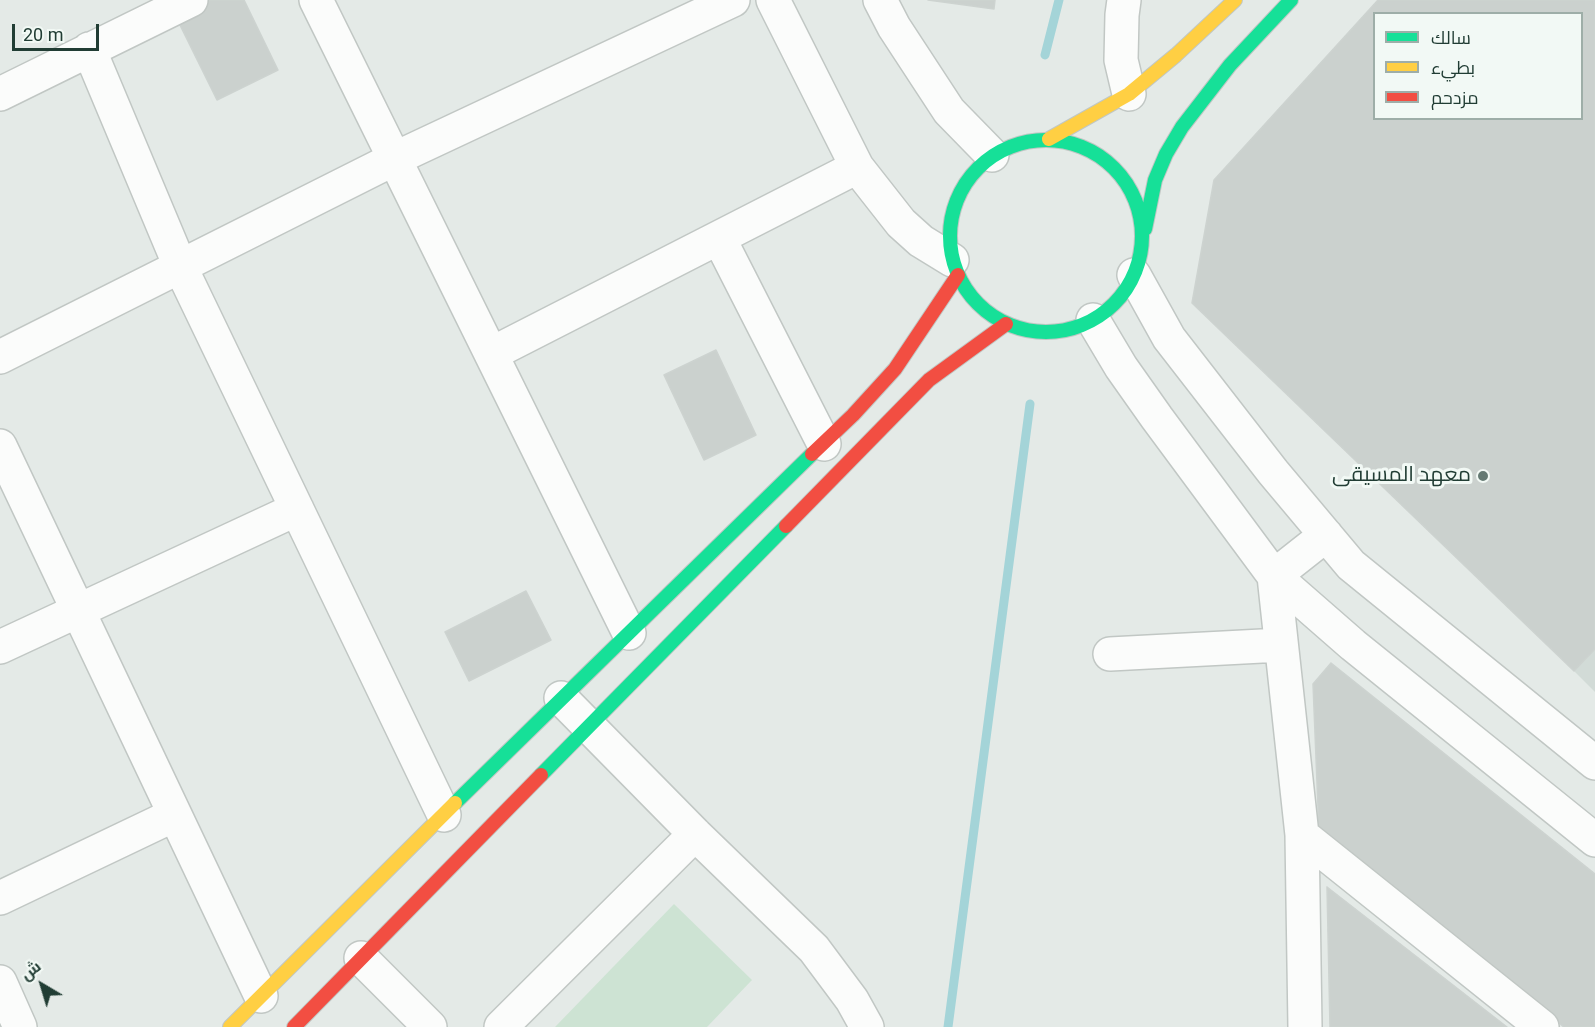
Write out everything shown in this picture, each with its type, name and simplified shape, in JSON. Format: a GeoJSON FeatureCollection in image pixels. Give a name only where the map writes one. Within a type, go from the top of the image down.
{"type":"FeatureCollection","features":[{"type":"Feature","properties":{"kind":"street"},"geometry":{"type":"LineString","coordinates":[[0,94],[191,0]]}},
{"type":"Feature","properties":{"kind":"street"},"geometry":{"type":"LineString","coordinates":[[316,0],[629,633]]}},
{"type":"Feature","properties":{"kind":"street"},"geometry":{"type":"LineString","coordinates":[[0,357],[394,159],[733,0]]}},
{"type":"Feature","properties":{"kind":"street"},"geometry":{"type":"LineString","coordinates":[[773,0],[857,167],[901,223],[955,268]]}},
{"type":"Feature","properties":{"kind":"street"},"geometry":{"type":"LineString","coordinates":[[880,0],[894,27],[949,111],[992,155]]}},
{"type":"Feature","properties":{"kind":"street"},"geometry":{"type":"LineString","coordinates":[[1125,0],[1122,15],[1121,51],[1128,94]]}},
{"type":"Feature","properties":{"kind":"street"},"geometry":{"type":"LineString","coordinates":[[1050,139],[1128,94],[1176,55],[1235,0]]}},
{"type":"Feature","properties":{"kind":"street"},"geometry":{"type":"LineString","coordinates":[[1291,0],[1230,66],[1166,154],[1155,180],[1138,260],[1117,301],[1093,320],[1064,331],[1033,332],[1006,324],[982,308],[963,287],[955,268],[949,230],[955,201],[970,175],[992,155],[1020,142],[1050,139],[1080,145],[1108,161],[1128,185],[1140,214],[1138,260],[1170,338],[1273,472],[1351,565],[1595,763]]}},
{"type":"Feature","properties":{"kind":"street"},"geometry":{"type":"LineString","coordinates":[[89,50],[180,266],[444,815]]}},
{"type":"Feature","properties":{"kind":"street"},"geometry":{"type":"LineString","coordinates":[[491,354],[857,167]]}},
{"type":"Feature","properties":{"kind":"street"},"geometry":{"type":"LineString","coordinates":[[719,238],[824,444]]}},
{"type":"Feature","properties":{"kind":"street"},"geometry":{"type":"LineString","coordinates":[[230,1027],[561,698],[824,444],[895,369],[955,268]]}},
{"type":"Feature","properties":{"kind":"street"},"geometry":{"type":"LineString","coordinates":[[1093,320],[1121,367],[1157,418],[1274,576],[1353,645],[1595,840]]}},
{"type":"Feature","properties":{"kind":"street"},"geometry":{"type":"LineString","coordinates":[[294,1027],[929,380],[1006,324]]}},
{"type":"Feature","properties":{"kind":"street"},"geometry":{"type":"LineString","coordinates":[[0,446],[261,996]]}},
{"type":"Feature","properties":{"kind":"street"},"geometry":{"type":"LineString","coordinates":[[0,647],[297,509]]}},
{"type":"Feature","properties":{"kind":"street"},"geometry":{"type":"LineString","coordinates":[[1274,576],[1326,535]]}},
{"type":"Feature","properties":{"kind":"street"},"geometry":{"type":"LineString","coordinates":[[1274,576],[1302,836],[1305,1027]]}},
{"type":"Feature","properties":{"kind":"street"},"geometry":{"type":"LineString","coordinates":[[1110,654],[1281,645]]}},
{"type":"Feature","properties":{"kind":"street"},"geometry":{"type":"LineString","coordinates":[[561,698],[695,834],[814,949],[852,1000],[867,1027]]}},
{"type":"Feature","properties":{"kind":"street"},"geometry":{"type":"LineString","coordinates":[[0,898],[174,814]]}},
{"type":"Feature","properties":{"kind":"street"},"geometry":{"type":"LineString","coordinates":[[501,1027],[695,834]]}},
{"type":"Feature","properties":{"kind":"street"},"geometry":{"type":"LineString","coordinates":[[1302,836],[1542,1027]]}},
{"type":"Feature","properties":{"kind":"street"},"geometry":{"type":"LineString","coordinates":[[361,958],[430,1027]]}},
{"type":"Feature","properties":{"kind":"street"},"geometry":{"type":"LineString","coordinates":[[0,982],[20,1027]]}},
{"type":"Feature","properties":{"kind":"shaded area"},"geometry":{"type":"Polygon","coordinates":[[[1595,649],[1595,692],[1574,671],[1595,649]]]}},
{"type":"Feature","properties":{"kind":"green space"},"geometry":{"type":"Polygon","coordinates":[[[674,904],[752,980],[707,1027],[555,1027],[674,904]]]}},
{"type":"Feature","properties":{"kind":"building"},"geometry":{"type":"Polygon","coordinates":[[[206,0],[244,0],[278,70],[217,100],[175,15],[206,0]]]}},
{"type":"Feature","properties":{"kind":"building"},"geometry":{"type":"Polygon","coordinates":[[[928,0],[995,0],[994,9],[928,0]]]}},
{"type":"Feature","properties":{"kind":"building","name":"معهد المسيقى"},"geometry":{"type":"Polygon","coordinates":[[[1378,0],[1595,0],[1595,649],[1574,671],[1192,303],[1214,180],[1378,0]]]}},
{"type":"Feature","properties":{"kind":"building"},"geometry":{"type":"Polygon","coordinates":[[[716,350],[756,435],[704,460],[664,375],[716,350]]]}},
{"type":"Feature","properties":{"kind":"building"},"geometry":{"type":"Polygon","coordinates":[[[526,591],[551,640],[469,681],[445,632],[526,591]]]}},
{"type":"Feature","properties":{"kind":"building"},"geometry":{"type":"Polygon","coordinates":[[[1331,663],[1595,874],[1595,1027],[1564,1027],[1319,832],[1313,684],[1331,663]]]}},
{"type":"Feature","properties":{"kind":"building"},"geometry":{"type":"Polygon","coordinates":[[[1327,887],[1507,1027],[1330,1027],[1327,887]]]}},
{"type":"Feature","properties":{"kind":"waterway"},"geometry":{"type":"LineString","coordinates":[[1045,55],[1059,0]]}},
{"type":"Feature","properties":{"kind":"waterway"},"geometry":{"type":"LineString","coordinates":[[948,1027],[1030,404]]}},
{"type":"Feature","properties":{"kind":"traffic: fast"},"geometry":{"type":"LineString","coordinates":[[1145,229],[1155,180],[1166,154],[1182,127],[1230,65],[1291,0]]}},
{"type":"Feature","properties":{"kind":"traffic: fast"},"geometry":{"type":"LineString","coordinates":[[1037,140],[1055,140],[1083,147],[1114,168],[1135,199],[1142,236],[1135,273],[1114,304],[1083,325],[1055,332],[1037,332],[1001,321],[972,297],[961,281],[954,264],[950,245],[950,227],[961,191],[985,162],[1001,151],[1018,144],[1037,140]]}},
{"type":"Feature","properties":{"kind":"traffic: fast"},"geometry":{"type":"LineString","coordinates":[[455,803],[812,454]]}},
{"type":"Feature","properties":{"kind":"traffic: fast"},"geometry":{"type":"LineString","coordinates":[[541,775],[786,526]]}},
{"type":"Feature","properties":{"kind":"traffic: slow"},"geometry":{"type":"LineString","coordinates":[[1049,139],[1129,94],[1176,55],[1235,0]]}},
{"type":"Feature","properties":{"kind":"traffic: slow"},"geometry":{"type":"LineString","coordinates":[[230,1027],[455,803]]}},
{"type":"Feature","properties":{"kind":"traffic: jam"},"geometry":{"type":"LineString","coordinates":[[812,454],[853,415],[895,369],[958,275]]}},
{"type":"Feature","properties":{"kind":"traffic: jam"},"geometry":{"type":"LineString","coordinates":[[786,526],[929,380],[1006,324]]}},
{"type":"Feature","properties":{"kind":"traffic: jam"},"geometry":{"type":"LineString","coordinates":[[294,1027],[541,775]]}},
{"type":"Feature","properties":{"kind":"place","name":"معهد المسيقى"},"geometry":{"type":"Point","coordinates":[1483,476]}}]}
